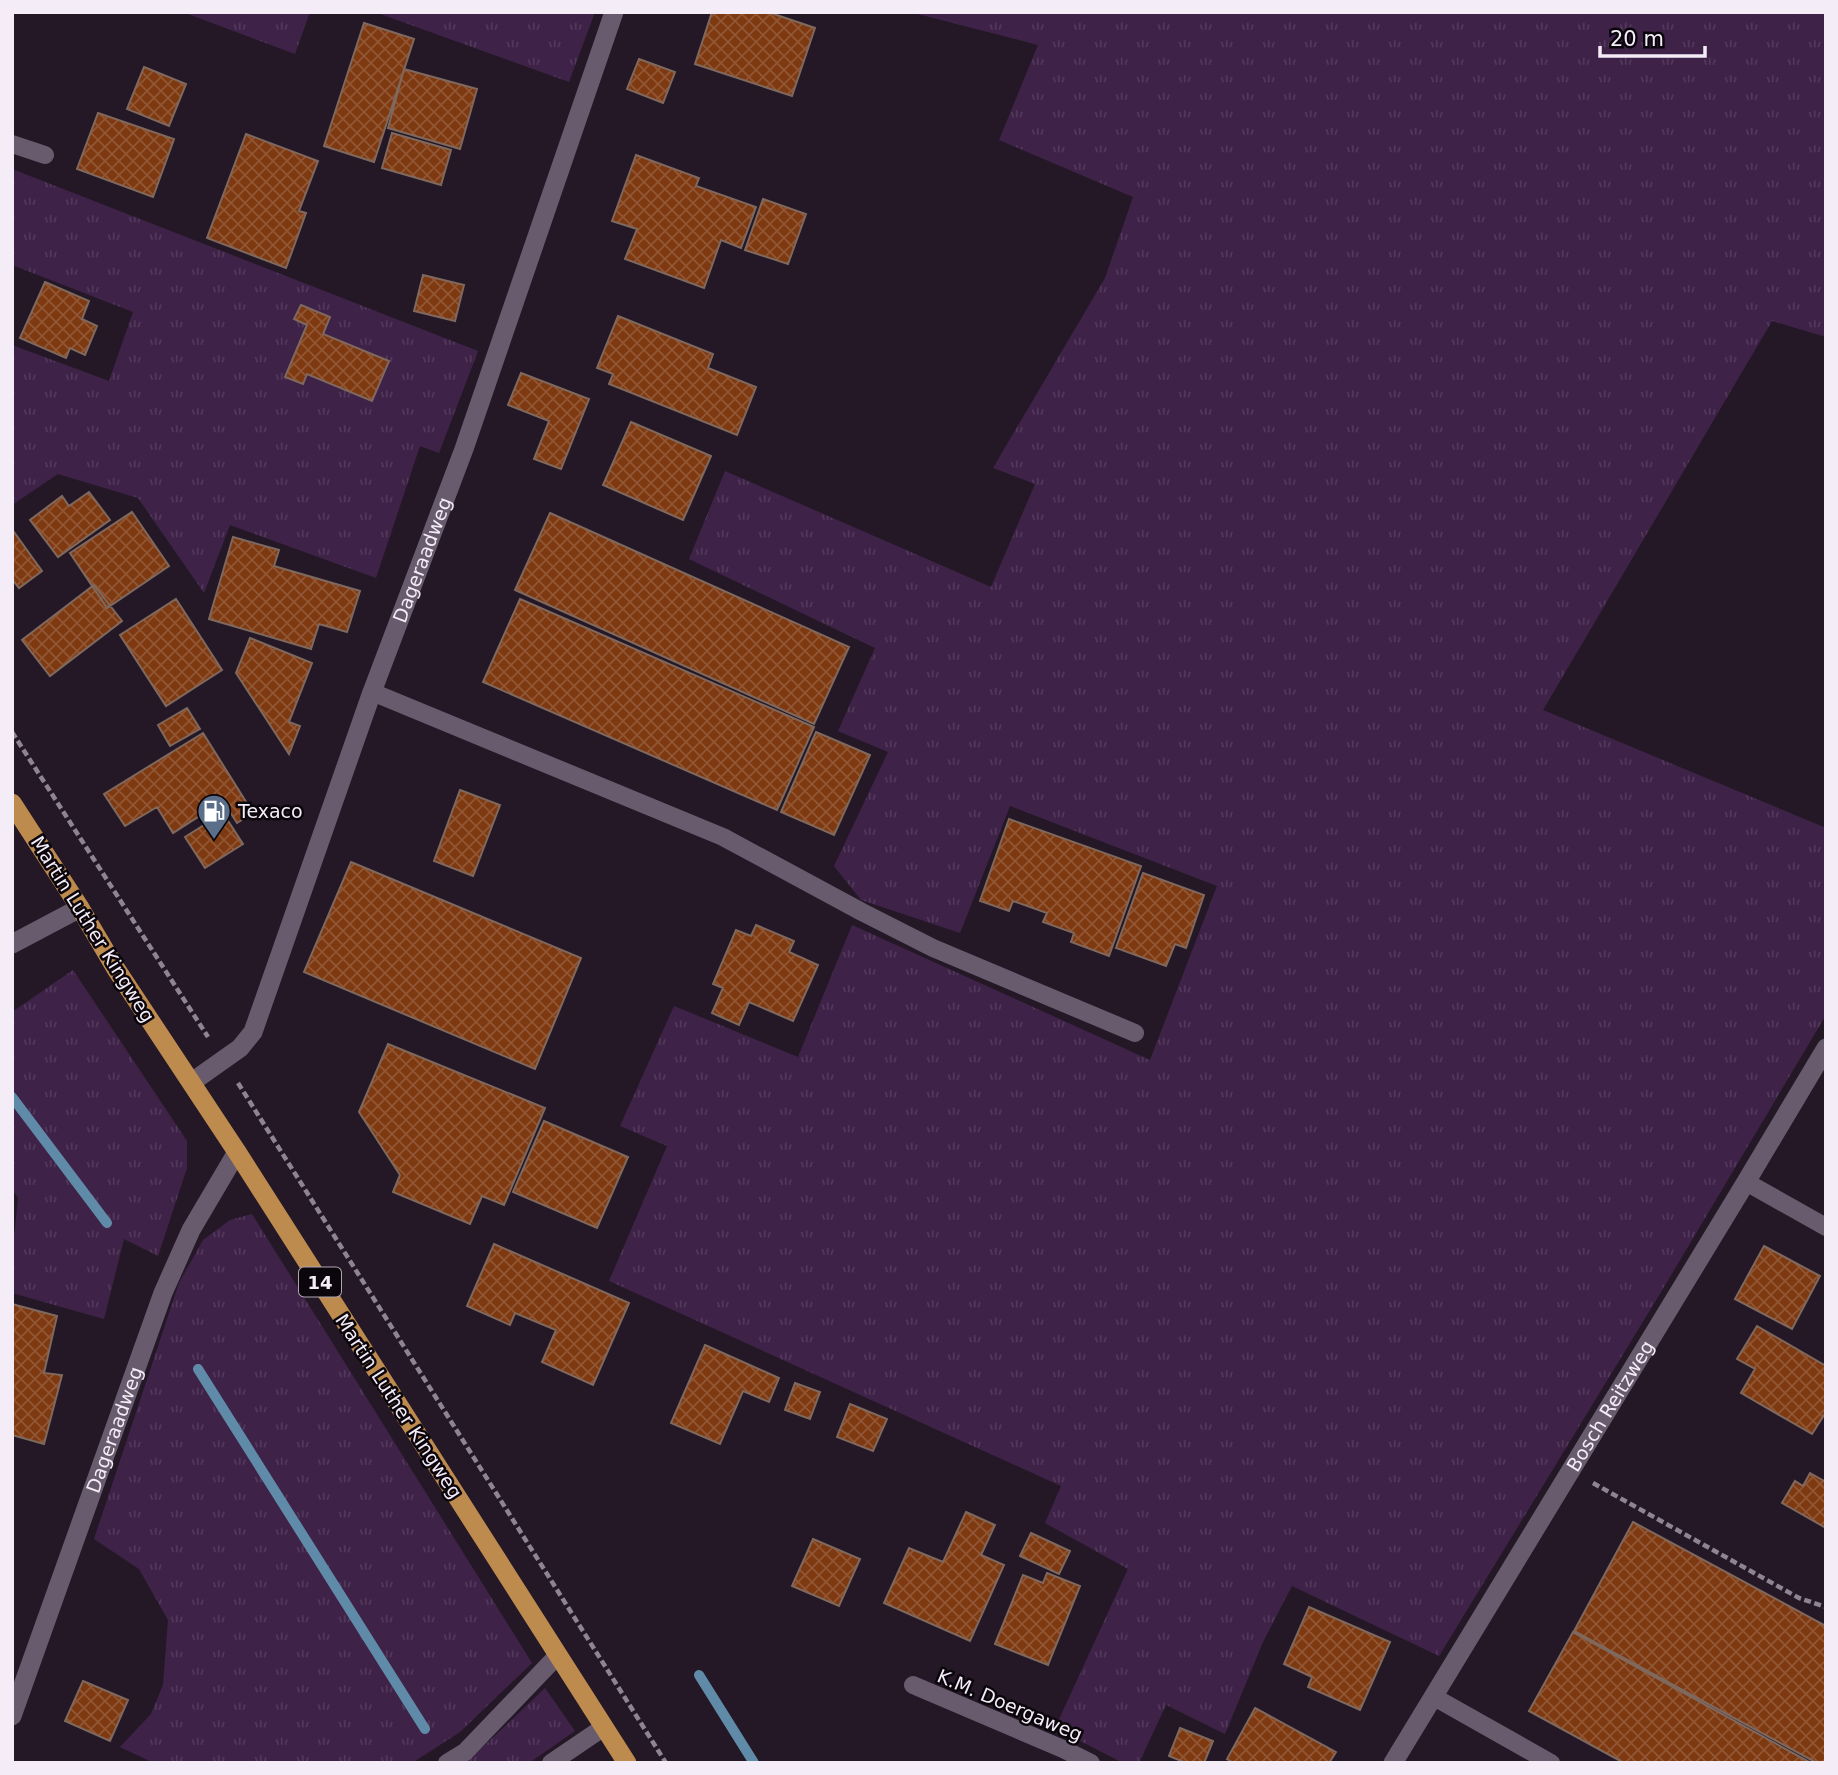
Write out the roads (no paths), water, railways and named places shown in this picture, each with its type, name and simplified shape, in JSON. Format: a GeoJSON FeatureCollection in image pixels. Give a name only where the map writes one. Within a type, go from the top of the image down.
{"type":"FeatureCollection","features":[{"type":"Feature","properties":{"kind":"main road","name":"Martin Luther Kingweg"},"geometry":{"type":"LineString","coordinates":[[12,803],[627,1763]]}},
{"type":"Feature","properties":{"kind":"street","name":"Dageraadweg"},"geometry":{"type":"LineString","coordinates":[[192,1082],[240,1048],[253,1032],[372,692],[464,449],[614,12]]}},
{"type":"Feature","properties":{"kind":"street"},"geometry":{"type":"LineString","coordinates":[[12,944],[80,908]]}},
{"type":"Feature","properties":{"kind":"street","name":"Bosch Reitzweg"},"geometry":{"type":"LineString","coordinates":[[1393,1763],[1826,1048]]}},
{"type":"Feature","properties":{"kind":"street","name":"Dageraadweg"},"geometry":{"type":"LineString","coordinates":[[12,1716],[163,1293],[191,1230],[237,1152]]}},
{"type":"Feature","properties":{"kind":"lane"},"geometry":{"type":"LineString","coordinates":[[12,144],[46,155]]}},
{"type":"Feature","properties":{"kind":"lane"},"geometry":{"type":"LineString","coordinates":[[372,692],[723,837],[933,948],[1135,1033]]}},
{"type":"Feature","properties":{"kind":"lane"},"geometry":{"type":"LineString","coordinates":[[1746,1182],[1826,1227]]}},
{"type":"Feature","properties":{"kind":"lane"},"geometry":{"type":"LineString","coordinates":[[447,1763],[466,1752],[558,1655]]}},
{"type":"Feature","properties":{"kind":"lane","name":"K.M. Doergaweg"},"geometry":{"type":"LineString","coordinates":[[913,1685],[1091,1763]]}},
{"type":"Feature","properties":{"kind":"lane"},"geometry":{"type":"LineString","coordinates":[[1434,1697],[1551,1763]]}},
{"type":"Feature","properties":{"kind":"lane"},"geometry":{"type":"LineString","coordinates":[[551,1763],[604,1727]]}},
{"type":"Feature","properties":{"kind":"waterway"},"geometry":{"type":"LineString","coordinates":[[12,1097],[107,1223]]}},
{"type":"Feature","properties":{"kind":"waterway"},"geometry":{"type":"LineString","coordinates":[[198,1369],[425,1729]]}},
{"type":"Feature","properties":{"kind":"waterway"},"geometry":{"type":"LineString","coordinates":[[699,1675],[754,1763]]}},
{"type":"Feature","properties":{"kind":"place","name":"Texaco"},"geometry":{"type":"Point","coordinates":[214,841]}}]}
